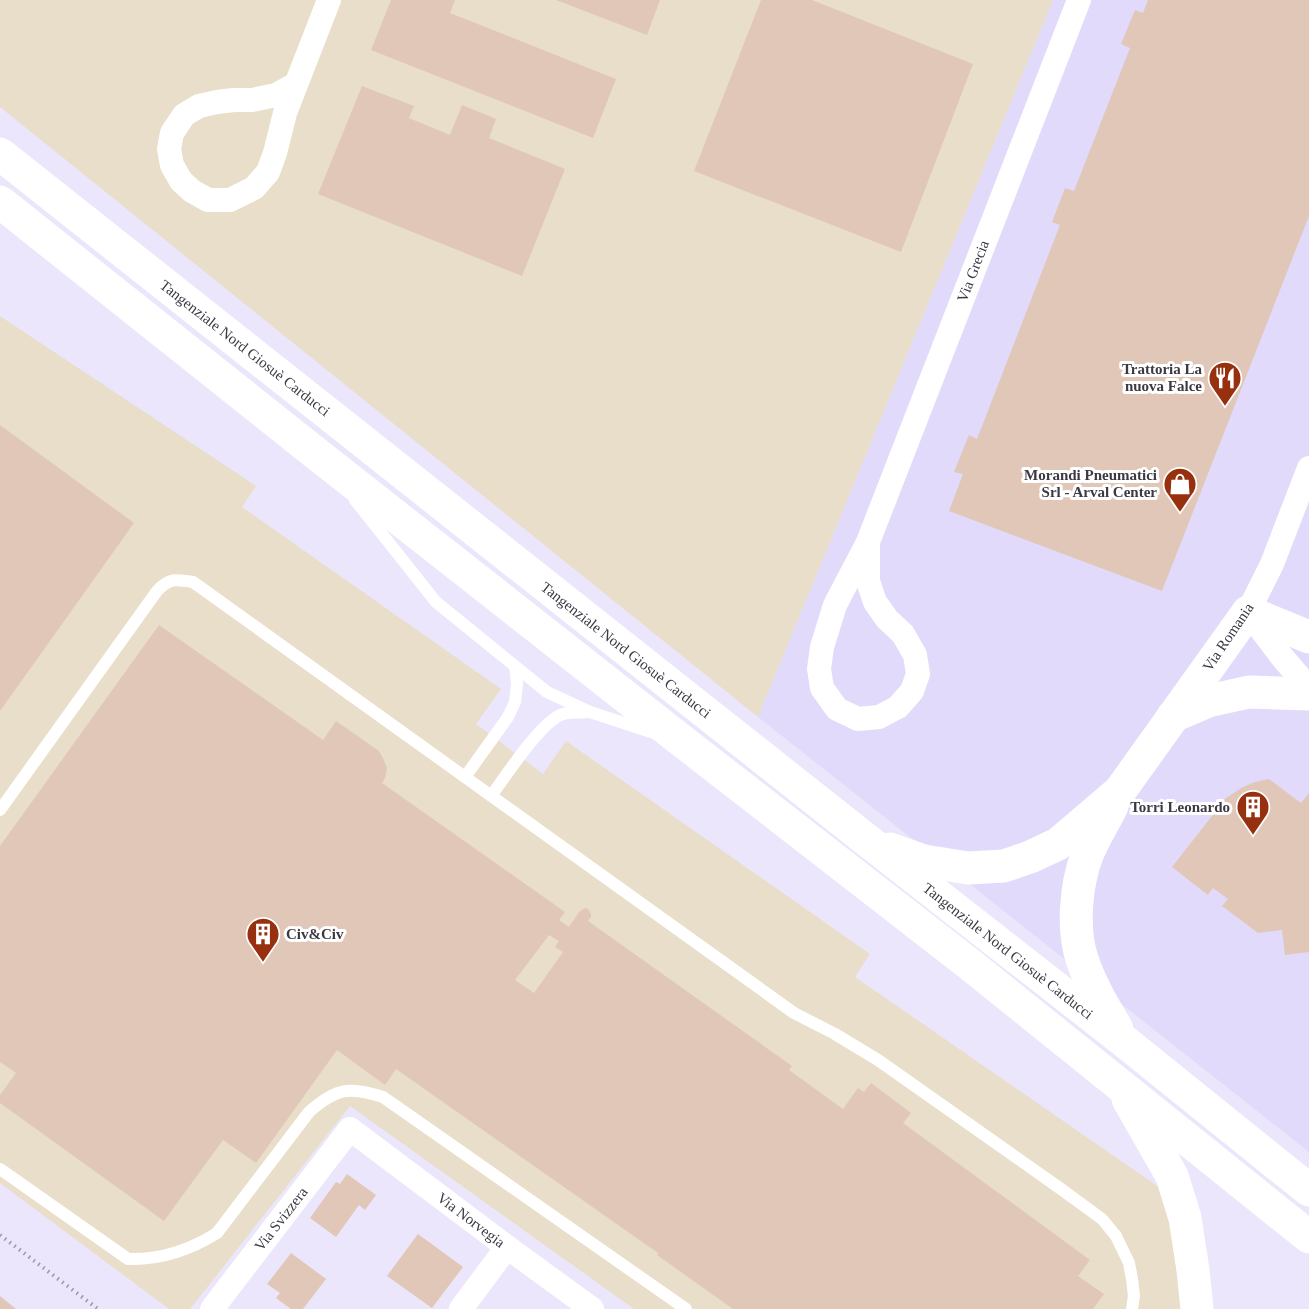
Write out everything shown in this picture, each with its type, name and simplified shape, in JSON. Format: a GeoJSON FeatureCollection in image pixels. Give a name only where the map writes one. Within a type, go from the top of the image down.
{"type":"FeatureCollection","features":[{"type":"Feature","properties":{"kind":"main road","name":"Tangenziale Nord Giosuè Carducci"},"geometry":{"type":"LineString","coordinates":[[0,154],[1124,1041],[1309,1190]]}},
{"type":"Feature","properties":{"kind":"main road"},"geometry":{"type":"LineString","coordinates":[[0,202],[318,455],[968,963],[1309,1237]]}},
{"type":"Feature","properties":{"kind":"main road"},"geometry":{"type":"LineString","coordinates":[[1248,612],[1309,638]]}},
{"type":"Feature","properties":{"kind":"main road","name":"Via Romania"},"geometry":{"type":"LineString","coordinates":[[1120,791],[1248,612]]}},
{"type":"Feature","properties":{"kind":"main road"},"geometry":{"type":"LineString","coordinates":[[1173,716],[1208,701],[1249,692],[1309,694]]}},
{"type":"Feature","properties":{"kind":"main road"},"geometry":{"type":"LineString","coordinates":[[868,841],[924,861],[968,868],[1004,866],[1058,844],[1120,791]]}},
{"type":"Feature","properties":{"kind":"main road"},"geometry":{"type":"LineString","coordinates":[[1120,791],[1087,854],[1079,882],[1077,916],[1082,959],[1097,994],[1124,1041]]}},
{"type":"Feature","properties":{"kind":"main road"},"geometry":{"type":"LineString","coordinates":[[1120,1085],[1172,1176],[1185,1218],[1197,1309]]}},
{"type":"Feature","properties":{"kind":"street"},"geometry":{"type":"LineString","coordinates":[[296,84],[276,96],[216,102],[199,106],[184,115],[172,133],[169,149],[172,165],[181,181],[192,191],[208,200],[230,200],[254,188],[268,172],[285,113],[329,0]]}},
{"type":"Feature","properties":{"kind":"street","name":"Via Grecia"},"geometry":{"type":"LineString","coordinates":[[868,542],[868,581],[875,602],[887,619],[903,634],[915,655],[918,674],[912,691],[898,707],[879,717],[858,719],[837,709],[822,688],[819,669],[822,647],[835,605],[868,542],[1079,0]]}},
{"type":"Feature","properties":{"kind":"street","name":"Via Romania"},"geometry":{"type":"LineString","coordinates":[[1248,612],[1272,564],[1309,468]]}},
{"type":"Feature","properties":{"kind":"street"},"geometry":{"type":"LineString","coordinates":[[1248,612],[1282,657],[1309,687]]}},
{"type":"Feature","properties":{"kind":"street","name":"Via Norvegia"},"geometry":{"type":"LineString","coordinates":[[350,1129],[592,1309]]}},
{"type":"Feature","properties":{"kind":"street","name":"Via Svizzera"},"geometry":{"type":"LineString","coordinates":[[212,1309],[350,1129]]}},
{"type":"Feature","properties":{"kind":"street"},"geometry":{"type":"LineString","coordinates":[[461,1309],[507,1247]]}},
{"type":"Feature","properties":{"kind":"lane"},"geometry":{"type":"LineString","coordinates":[[318,455],[436,602],[548,692],[590,712],[682,741]]}},
{"type":"Feature","properties":{"kind":"lane"},"geometry":{"type":"LineString","coordinates":[[0,810],[157,591],[166,582],[179,580],[193,582],[794,1013],[878,1060],[1102,1219],[1116,1236],[1129,1263],[1134,1296],[1132,1309]]}},
{"type":"Feature","properties":{"kind":"lane"},"geometry":{"type":"LineString","coordinates":[[465,777],[508,717],[515,702],[517,684],[515,666]]}},
{"type":"Feature","properties":{"kind":"lane"},"geometry":{"type":"LineString","coordinates":[[491,796],[541,729],[564,714],[590,712]]}},
{"type":"Feature","properties":{"kind":"lane"},"geometry":{"type":"LineString","coordinates":[[0,1168],[128,1258],[163,1257],[201,1243],[218,1233],[309,1112],[320,1102],[332,1095],[351,1090],[367,1092],[383,1097],[686,1309]]}},
{"type":"Feature","properties":{"kind":"path"},"geometry":{"type":"LineString","coordinates":[[0,1235],[98,1309]]}},
{"type":"Feature","properties":{"kind":"shaded area"},"geometry":{"type":"Polygon","coordinates":[[[0,0],[1053,0],[758,717],[0,107],[0,0]]]}},
{"type":"Feature","properties":{"kind":"shaded area"},"geometry":{"type":"Polygon","coordinates":[[[1053,0],[1309,0],[1309,1152],[758,717],[1053,0]]]}},
{"type":"Feature","properties":{"kind":"shaded area"},"geometry":{"type":"Polygon","coordinates":[[[0,316],[256,486],[242,507],[501,689],[476,724],[543,774],[566,741],[870,954],[855,977],[1166,1192],[1184,1309],[634,1309],[350,1106],[190,1309],[169,1309],[0,1183],[0,316]]]}},
{"type":"Feature","properties":{"kind":"building"},"geometry":{"type":"Polygon","coordinates":[[[391,0],[455,0],[450,13],[616,79],[593,138],[371,50],[391,0]]]}},
{"type":"Feature","properties":{"kind":"building"},"geometry":{"type":"Polygon","coordinates":[[[556,0],[660,0],[647,35],[556,0]]]}},
{"type":"Feature","properties":{"kind":"building"},"geometry":{"type":"Polygon","coordinates":[[[761,0],[812,0],[973,64],[901,252],[694,171],[761,0]]]}},
{"type":"Feature","properties":{"kind":"building"},"geometry":{"type":"Polygon","coordinates":[[[1148,0],[1309,0],[1309,216],[1162,591],[949,511],[963,474],[954,472],[969,435],[977,439],[1060,225],[1052,222],[1065,188],[1074,191],[1130,48],[1121,44],[1135,10],[1143,13],[1148,0]]]}},
{"type":"Feature","properties":{"kind":"building"},"geometry":{"type":"Polygon","coordinates":[[[362,86],[414,106],[409,118],[450,135],[462,105],[496,119],[489,138],[565,169],[522,276],[318,194],[362,86]]]}},
{"type":"Feature","properties":{"kind":"building"},"geometry":{"type":"Polygon","coordinates":[[[0,425],[134,523],[0,711],[0,425]]]}},
{"type":"Feature","properties":{"kind":"building","name":"Civ&Civ"},"geometry":{"type":"Polygon","coordinates":[[[159,625],[323,740],[336,721],[379,751],[387,768],[382,783],[565,912],[559,920],[569,927],[579,912],[585,908],[588,909],[591,917],[588,921],[792,1066],[789,1070],[843,1109],[858,1088],[864,1092],[871,1083],[911,1113],[903,1123],[1090,1260],[1078,1276],[1104,1294],[1093,1309],[733,1309],[657,1255],[658,1253],[396,1069],[385,1085],[337,1050],[256,1163],[223,1140],[164,1221],[0,1103],[0,1095],[16,1073],[0,1062],[0,846],[159,625]],[[549,935],[515,980],[534,993],[563,952],[555,947],[559,941],[549,935]]]}},
{"type":"Feature","properties":{"kind":"building","name":"Torri Leonardo"},"geometry":{"type":"Polygon","coordinates":[[[1269,779],[1301,803],[1309,793],[1309,952],[1285,955],[1282,930],[1258,933],[1222,906],[1228,899],[1213,888],[1208,895],[1172,867],[1226,798],[1243,787],[1269,779]]]}},
{"type":"Feature","properties":{"kind":"building"},"geometry":{"type":"Polygon","coordinates":[[[347,1174],[376,1195],[365,1210],[359,1205],[336,1237],[310,1218],[336,1182],[340,1184],[347,1174]]]}},
{"type":"Feature","properties":{"kind":"building"},"geometry":{"type":"Polygon","coordinates":[[[418,1234],[463,1267],[432,1308],[387,1276],[418,1234]]]}},
{"type":"Feature","properties":{"kind":"building"},"geometry":{"type":"Polygon","coordinates":[[[291,1253],[326,1279],[303,1309],[291,1309],[276,1298],[280,1293],[267,1284],[291,1253]]]}},
{"type":"Feature","properties":{"kind":"building"},"geometry":{"type":"Polygon","coordinates":[[[0,1296],[16,1309],[0,1309],[0,1296]]]}},
{"type":"Feature","properties":{"kind":"place","name":"Trattoria La nuova Falce"},"geometry":{"type":"Point","coordinates":[1225,407]}},
{"type":"Feature","properties":{"kind":"place","name":"Morandi Pneumatici Srl - Arval Center"},"geometry":{"type":"Point","coordinates":[1180,513]}},
{"type":"Feature","properties":{"kind":"place","name":"Torri Leonardo"},"geometry":{"type":"Point","coordinates":[1253,836]}},
{"type":"Feature","properties":{"kind":"place","name":"Civ&Civ"},"geometry":{"type":"Point","coordinates":[263,963]}}]}
